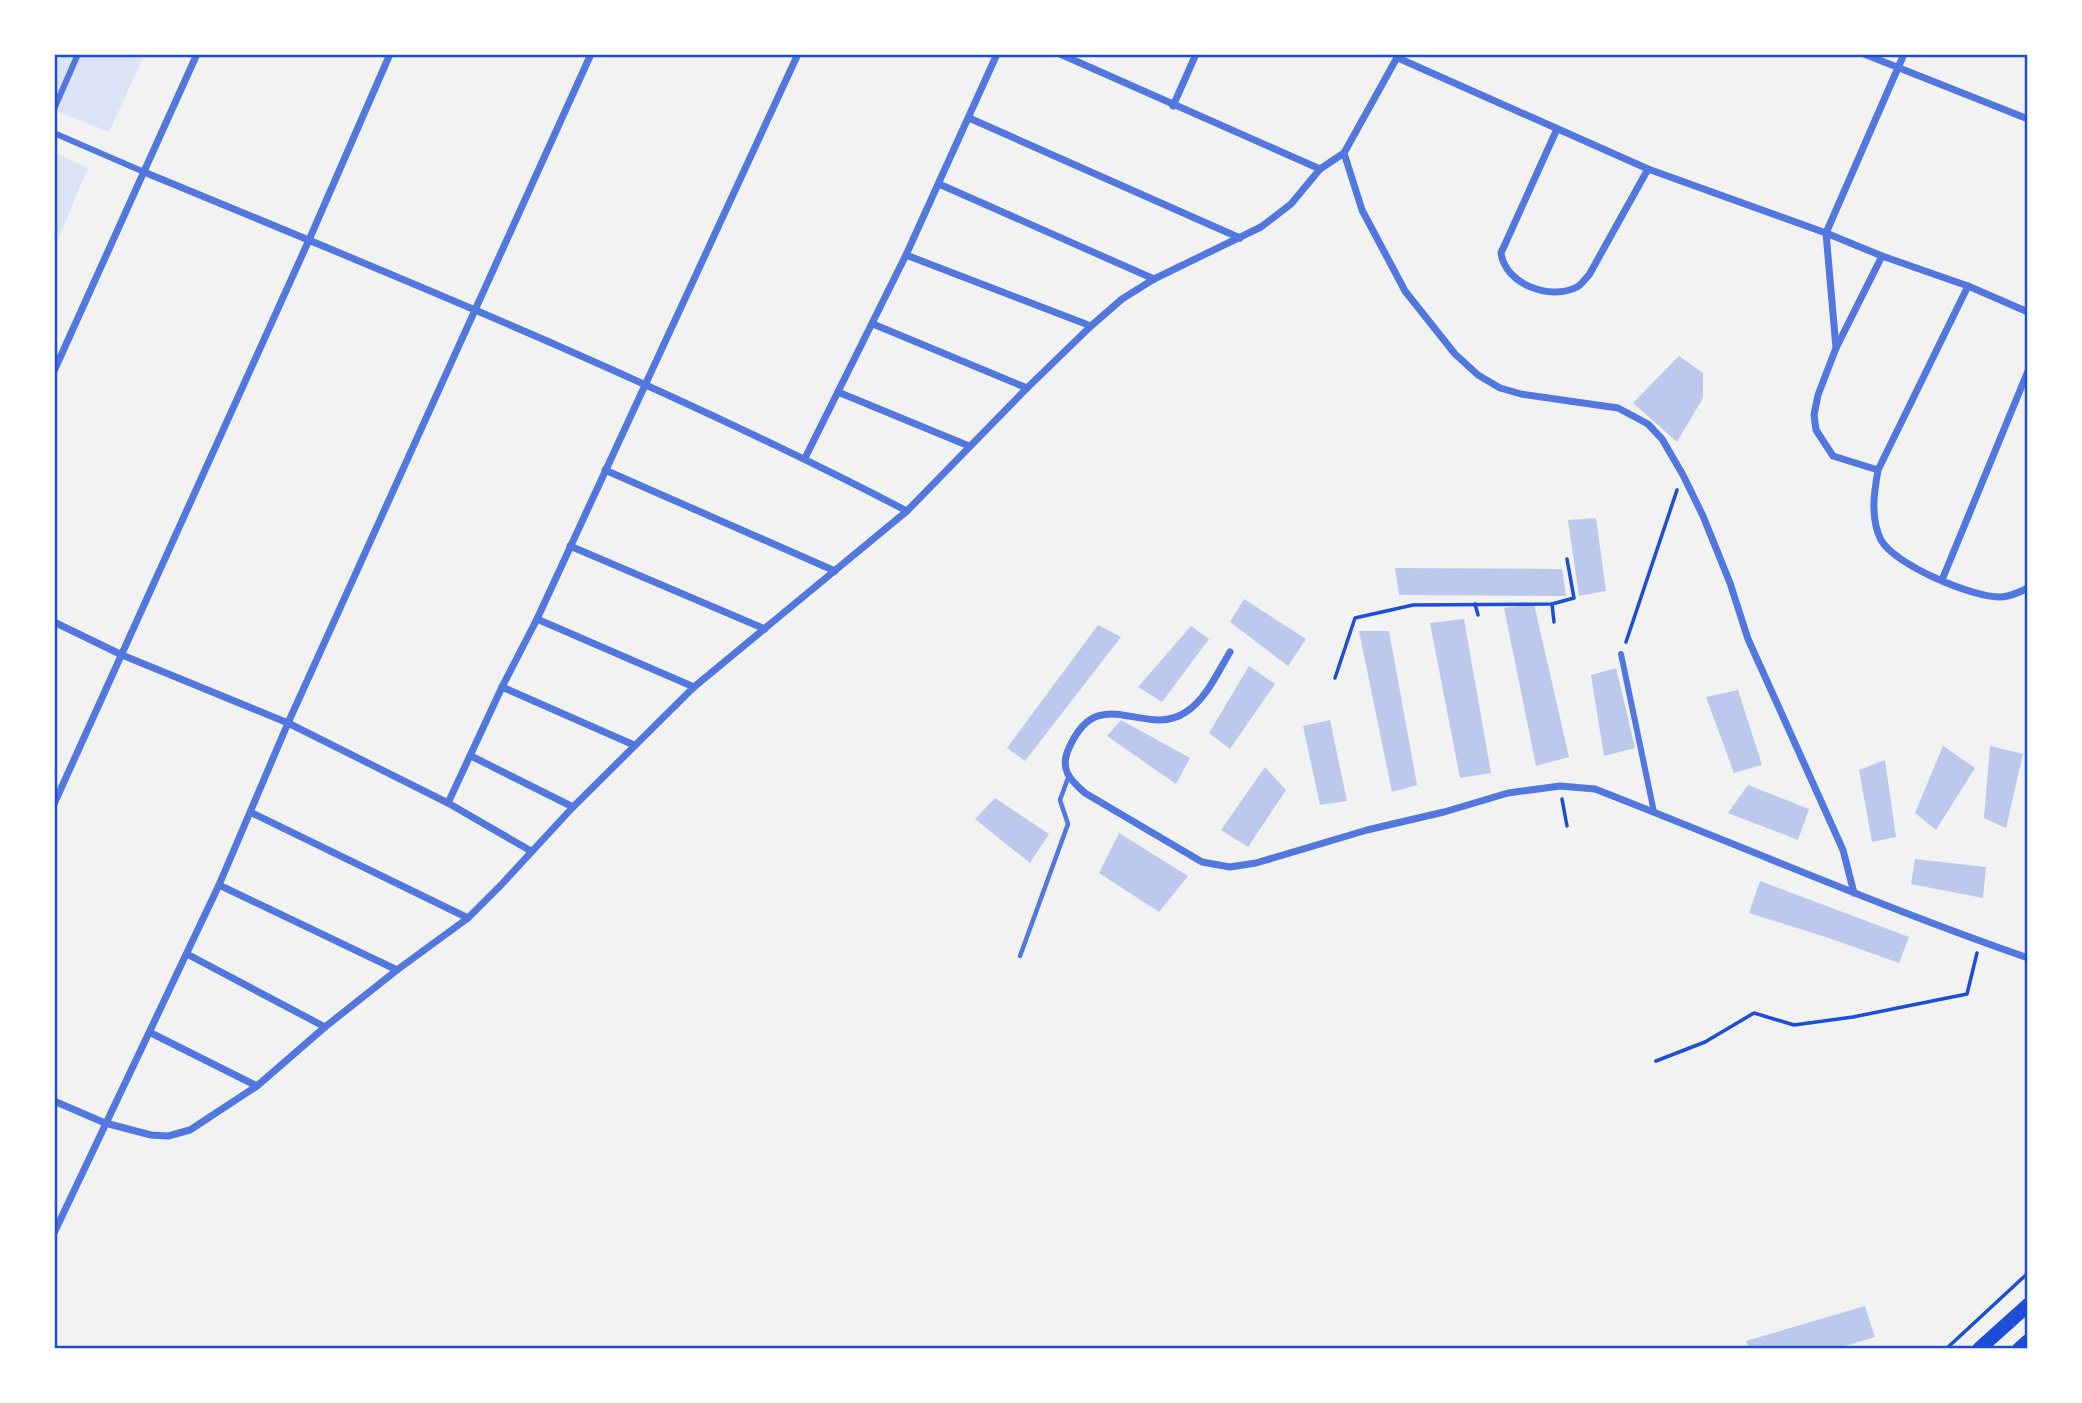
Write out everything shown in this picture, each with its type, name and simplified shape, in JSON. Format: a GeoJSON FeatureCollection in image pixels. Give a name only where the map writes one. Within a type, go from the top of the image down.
{"type":"FeatureCollection","features":[{"type":"Feature","properties":{"kind":"main road"},"geometry":{"type":"LineString","coordinates":[[1979,1349],[2028,1305]]}},
{"type":"Feature","properties":{"kind":"main road"},"geometry":{"type":"LineString","coordinates":[[2019,1349],[2028,1340]]}},
{"type":"Feature","properties":{"kind":"street"},"geometry":{"type":"LineString","coordinates":[[54,109],[78,54]]}},
{"type":"Feature","properties":{"kind":"street"},"geometry":{"type":"LineString","coordinates":[[54,371],[197,54]]}},
{"type":"Feature","properties":{"kind":"street"},"geometry":{"type":"LineString","coordinates":[[54,804],[309,240],[390,54]]}},
{"type":"Feature","properties":{"kind":"street"},"geometry":{"type":"LineString","coordinates":[[54,1233],[219,885],[288,723],[591,54]]}},
{"type":"Feature","properties":{"kind":"street"},"geometry":{"type":"LineString","coordinates":[[449,803],[502,687],[537,620],[798,54]]}},
{"type":"Feature","properties":{"kind":"street"},"geometry":{"type":"LineString","coordinates":[[805,458],[906,255],[997,54]]}},
{"type":"Feature","properties":{"kind":"street"},"geometry":{"type":"LineString","coordinates":[[1060,54],[1172,106],[1320,169]]}},
{"type":"Feature","properties":{"kind":"street"},"geometry":{"type":"LineString","coordinates":[[1172,106],[1196,54]]}},
{"type":"Feature","properties":{"kind":"street"},"geometry":{"type":"LineString","coordinates":[[1864,54],[2028,119]]}},
{"type":"Feature","properties":{"kind":"street"},"geometry":{"type":"LineString","coordinates":[[1836,348],[1826,233],[1904,54]]}},
{"type":"Feature","properties":{"kind":"street"},"geometry":{"type":"LineString","coordinates":[[54,1101],[105,1124],[151,1135],[168,1136],[190,1130],[257,1086],[397,970],[468,918],[573,807],[694,687],[907,511],[1027,388],[1122,299],[1154,279],[1261,227],[1291,204],[1320,169],[1344,153],[1398,56],[1648,169],[1968,286],[2028,312]]}},
{"type":"Feature","properties":{"kind":"street"},"geometry":{"type":"LineString","coordinates":[[969,118],[1240,238]]}},
{"type":"Feature","properties":{"kind":"street"},"geometry":{"type":"LineString","coordinates":[[1557,129],[1501,253],[1508,272],[1517,280],[1549,291],[1574,288],[1589,275],[1648,169]]}},
{"type":"Feature","properties":{"kind":"street"},"geometry":{"type":"LineString","coordinates":[[54,134],[476,309],[805,458],[907,511]]}},
{"type":"Feature","properties":{"kind":"street"},"geometry":{"type":"LineString","coordinates":[[1344,153],[1362,210],[1405,291],[1455,354],[1478,375],[1500,388],[1521,394],[1619,408],[1648,424],[1662,439],[1703,516],[1730,583],[1748,639],[1843,850],[1854,893]]}},
{"type":"Feature","properties":{"kind":"street"},"geometry":{"type":"LineString","coordinates":[[939,184],[1154,279]]}},
{"type":"Feature","properties":{"kind":"street"},"geometry":{"type":"LineString","coordinates":[[906,255],[1091,326]]}},
{"type":"Feature","properties":{"kind":"street"},"geometry":{"type":"LineString","coordinates":[[1878,470],[1833,456],[1815,430],[1814,415],[1818,395],[1836,348],[1882,256]]}},
{"type":"Feature","properties":{"kind":"street"},"geometry":{"type":"LineString","coordinates":[[1968,286],[1878,470],[1873,498],[1875,522],[1886,547],[1913,566],[1942,580],[1982,594],[2003,597],[2028,588]]}},
{"type":"Feature","properties":{"kind":"street"},"geometry":{"type":"LineString","coordinates":[[873,324],[1027,388]]}},
{"type":"Feature","properties":{"kind":"street"},"geometry":{"type":"LineString","coordinates":[[1942,580],[2028,371]]}},
{"type":"Feature","properties":{"kind":"street"},"geometry":{"type":"LineString","coordinates":[[838,392],[969,446]]}},
{"type":"Feature","properties":{"kind":"street"},"geometry":{"type":"LineString","coordinates":[[605,470],[835,572]]}},
{"type":"Feature","properties":{"kind":"street"},"geometry":{"type":"LineString","coordinates":[[570,546],[765,629]]}},
{"type":"Feature","properties":{"kind":"street"},"geometry":{"type":"LineString","coordinates":[[537,620],[694,687]]}},
{"type":"Feature","properties":{"kind":"street"},"geometry":{"type":"LineString","coordinates":[[54,622],[122,655],[288,723],[449,803],[531,851]]}},
{"type":"Feature","properties":{"kind":"street"},"geometry":{"type":"LineString","coordinates":[[1230,652],[1199,700],[1186,712],[1170,720],[1152,721],[1119,713],[1104,714],[1088,721],[1078,731],[1068,750],[1065,766],[1068,778],[1085,793],[1202,862],[1230,867],[1256,863],[1508,793],[1560,786],[1595,789],[1854,893],[2028,958]]}},
{"type":"Feature","properties":{"kind":"street"},"geometry":{"type":"LineString","coordinates":[[1621,654],[1654,812]]}},
{"type":"Feature","properties":{"kind":"street"},"geometry":{"type":"LineString","coordinates":[[502,687],[634,745]]}},
{"type":"Feature","properties":{"kind":"street"},"geometry":{"type":"LineString","coordinates":[[471,756],[573,807]]}},
{"type":"Feature","properties":{"kind":"street"},"geometry":{"type":"LineString","coordinates":[[251,813],[468,918]]}},
{"type":"Feature","properties":{"kind":"street"},"geometry":{"type":"LineString","coordinates":[[219,885],[397,970]]}},
{"type":"Feature","properties":{"kind":"street"},"geometry":{"type":"LineString","coordinates":[[187,954],[326,1027]]}},
{"type":"Feature","properties":{"kind":"street"},"geometry":{"type":"LineString","coordinates":[[151,1033],[257,1086]]}},
{"type":"Feature","properties":{"kind":"lane"},"geometry":{"type":"LineString","coordinates":[[1020,956],[1068,824],[1060,800],[1068,778]]}},
{"type":"Feature","properties":{"kind":"path"},"geometry":{"type":"LineString","coordinates":[[1621,654],[1683,474]]}},
{"type":"Feature","properties":{"kind":"path"},"geometry":{"type":"LineString","coordinates":[[1335,678],[1355,618],[1413,605],[1552,604],[1574,598],[1567,559]]}},
{"type":"Feature","properties":{"kind":"path"},"geometry":{"type":"LineString","coordinates":[[1475,604],[1478,615]]}},
{"type":"Feature","properties":{"kind":"path"},"geometry":{"type":"LineString","coordinates":[[1552,604],[1554,622]]}},
{"type":"Feature","properties":{"kind":"path"},"geometry":{"type":"LineString","coordinates":[[1400,608],[1404,615]]}},
{"type":"Feature","properties":{"kind":"path"},"geometry":{"type":"LineString","coordinates":[[1560,786],[1567,826]]}},
{"type":"Feature","properties":{"kind":"path"},"geometry":{"type":"LineString","coordinates":[[1656,1061],[1705,1042],[1754,1013],[1794,1025],[1853,1017],[1967,994],[1980,941]]}},
{"type":"Feature","properties":{"kind":"path"},"geometry":{"type":"LineString","coordinates":[[1946,1349],[2028,1273]]}},
{"type":"Feature","properties":{"kind":"shaded area"},"geometry":{"type":"Polygon","coordinates":[[[54,54],[145,54],[109,132],[54,110],[54,54]]]}},
{"type":"Feature","properties":{"kind":"shaded area"},"geometry":{"type":"Polygon","coordinates":[[[54,152],[88,168],[54,249],[54,152]]]}},
{"type":"Feature","properties":{"kind":"building"},"geometry":{"type":"Polygon","coordinates":[[[1679,356],[1703,373],[1703,398],[1677,442],[1633,403],[1679,356]]]}},
{"type":"Feature","properties":{"kind":"building"},"geometry":{"type":"Polygon","coordinates":[[[1596,518],[1606,591],[1579,596],[1568,520],[1596,518]]]}},
{"type":"Feature","properties":{"kind":"building"},"geometry":{"type":"Polygon","coordinates":[[[1395,568],[1562,569],[1566,596],[1399,595],[1395,568]]]}},
{"type":"Feature","properties":{"kind":"building"},"geometry":{"type":"Polygon","coordinates":[[[1244,599],[1306,639],[1288,666],[1230,622],[1244,599]]]}},
{"type":"Feature","properties":{"kind":"building"},"geometry":{"type":"Polygon","coordinates":[[[1534,604],[1569,757],[1536,766],[1504,608],[1534,604]]]}},
{"type":"Feature","properties":{"kind":"building"},"geometry":{"type":"Polygon","coordinates":[[[1464,619],[1491,773],[1460,778],[1430,623],[1464,619]]]}},
{"type":"Feature","properties":{"kind":"building"},"geometry":{"type":"Polygon","coordinates":[[[1098,625],[1121,637],[1025,761],[1007,748],[1098,625]]]}},
{"type":"Feature","properties":{"kind":"building"},"geometry":{"type":"Polygon","coordinates":[[[1191,626],[1209,639],[1162,702],[1138,687],[1191,626]]]}},
{"type":"Feature","properties":{"kind":"building"},"geometry":{"type":"Polygon","coordinates":[[[1359,631],[1389,631],[1417,785],[1392,792],[1359,631]]]}},
{"type":"Feature","properties":{"kind":"building"},"geometry":{"type":"Polygon","coordinates":[[[1249,666],[1275,684],[1230,749],[1209,733],[1249,666]]]}},
{"type":"Feature","properties":{"kind":"building"},"geometry":{"type":"Polygon","coordinates":[[[1616,668],[1635,748],[1604,756],[1591,675],[1616,668]]]}},
{"type":"Feature","properties":{"kind":"building"},"geometry":{"type":"Polygon","coordinates":[[[1738,690],[1762,765],[1734,773],[1706,697],[1738,690]]]}},
{"type":"Feature","properties":{"kind":"building"},"geometry":{"type":"Polygon","coordinates":[[[1121,720],[1190,758],[1176,784],[1107,736],[1121,720]]]}},
{"type":"Feature","properties":{"kind":"building"},"geometry":{"type":"Polygon","coordinates":[[[1330,720],[1347,801],[1320,805],[1303,726],[1330,720]]]}},
{"type":"Feature","properties":{"kind":"building"},"geometry":{"type":"Polygon","coordinates":[[[1943,746],[1975,768],[1936,830],[1915,813],[1943,746]]]}},
{"type":"Feature","properties":{"kind":"building"},"geometry":{"type":"Polygon","coordinates":[[[1990,746],[2023,754],[2006,828],[1984,818],[1990,746]]]}},
{"type":"Feature","properties":{"kind":"building"},"geometry":{"type":"Polygon","coordinates":[[[1885,760],[1896,837],[1872,842],[1859,770],[1885,760]]]}},
{"type":"Feature","properties":{"kind":"building"},"geometry":{"type":"Polygon","coordinates":[[[1265,767],[1286,790],[1248,847],[1221,830],[1265,767]]]}},
{"type":"Feature","properties":{"kind":"building"},"geometry":{"type":"Polygon","coordinates":[[[1748,785],[1809,809],[1798,840],[1728,813],[1748,785]]]}},
{"type":"Feature","properties":{"kind":"building"},"geometry":{"type":"Polygon","coordinates":[[[995,798],[1049,834],[1030,863],[975,819],[995,798]]]}},
{"type":"Feature","properties":{"kind":"building"},"geometry":{"type":"Polygon","coordinates":[[[1119,833],[1188,876],[1159,912],[1099,873],[1119,833]]]}},
{"type":"Feature","properties":{"kind":"building"},"geometry":{"type":"Polygon","coordinates":[[[1915,859],[1986,867],[1983,898],[1911,884],[1915,859]]]}},
{"type":"Feature","properties":{"kind":"building"},"geometry":{"type":"Polygon","coordinates":[[[1760,881],[1909,937],[1899,963],[1749,913],[1760,881]]]}},
{"type":"Feature","properties":{"kind":"building"},"geometry":{"type":"Polygon","coordinates":[[[1865,1306],[1875,1337],[1835,1349],[1749,1349],[1746,1341],[1865,1306]]]}}]}
